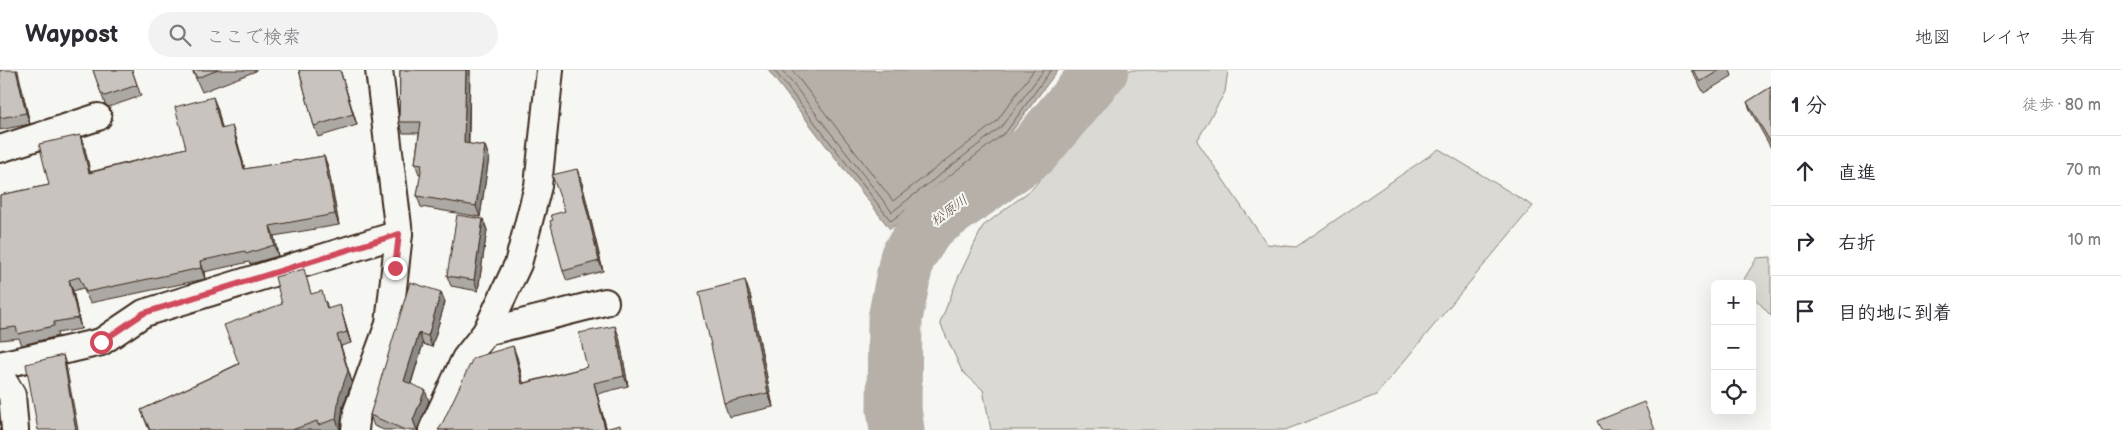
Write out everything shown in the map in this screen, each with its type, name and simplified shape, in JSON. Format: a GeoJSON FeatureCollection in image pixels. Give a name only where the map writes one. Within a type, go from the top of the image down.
{"type":"FeatureCollection","features":[{"type":"Feature","properties":{"kind":"street"},"geometry":{"type":"LineString","coordinates":[[355,430],[357,411],[389,324],[399,234],[380,70]]}},
{"type":"Feature","properties":{"kind":"street"},"geometry":{"type":"LineString","coordinates":[[432,430],[465,359],[486,332],[518,264],[538,186],[550,70]]}},
{"type":"Feature","properties":{"kind":"street"},"geometry":{"type":"LineString","coordinates":[[0,149],[98,117]]}},
{"type":"Feature","properties":{"kind":"street"},"geometry":{"type":"LineString","coordinates":[[0,365],[101,342],[144,313],[399,234]]}},
{"type":"Feature","properties":{"kind":"street"},"geometry":{"type":"LineString","coordinates":[[486,332],[605,302]]}},
{"type":"Feature","properties":{"kind":"street"},"geometry":{"type":"LineString","coordinates":[[0,375],[12,395],[15,430]]}},
{"type":"Feature","properties":{"kind":"shaded area"},"geometry":{"type":"Polygon","coordinates":[[[1115,70],[1228,70],[1225,92],[1197,141],[1267,244],[1296,247],[1439,149],[1533,206],[1376,395],[1285,430],[991,430],[983,390],[962,371],[940,323],[958,278],[983,226],[1032,189],[1085,124],[1115,70]]]}},
{"type":"Feature","properties":{"kind":"shaded area"},"geometry":{"type":"Polygon","coordinates":[[[1771,257],[1771,316],[1756,299],[1756,280],[1743,280],[1757,258],[1771,257]]]}},
{"type":"Feature","properties":{"kind":"water"},"geometry":{"type":"Polygon","coordinates":[[[768,70],[1058,70],[1009,135],[890,229],[768,70]]]}},
{"type":"Feature","properties":{"kind":"building"},"geometry":{"type":"Polygon","coordinates":[[[0,70],[16,70],[26,113],[0,118],[0,70]]]}},
{"type":"Feature","properties":{"kind":"building"},"geometry":{"type":"Polygon","coordinates":[[[93,70],[132,70],[137,85],[105,96],[101,93],[93,70]]]}},
{"type":"Feature","properties":{"kind":"building"},"geometry":{"type":"Polygon","coordinates":[[[193,70],[218,70],[197,78],[193,70]]]}},
{"type":"Feature","properties":{"kind":"building"},"geometry":{"type":"Polygon","coordinates":[[[299,70],[340,70],[353,114],[314,126],[299,70]]]}},
{"type":"Feature","properties":{"kind":"building"},"geometry":{"type":"Polygon","coordinates":[[[400,70],[466,70],[464,143],[485,146],[476,206],[417,196],[422,164],[415,163],[421,122],[399,122],[400,70]]]}},
{"type":"Feature","properties":{"kind":"building"},"geometry":{"type":"Polygon","coordinates":[[[1693,70],[1720,70],[1700,82],[1693,70]]]}},
{"type":"Feature","properties":{"kind":"building"},"geometry":{"type":"Polygon","coordinates":[[[1771,87],[1771,143],[1747,102],[1771,87]]]}},
{"type":"Feature","properties":{"kind":"building"},"geometry":{"type":"Polygon","coordinates":[[[213,97],[221,129],[232,126],[244,169],[324,156],[335,214],[270,226],[274,245],[246,254],[245,251],[200,261],[201,268],[86,292],[79,277],[69,280],[78,318],[54,322],[54,326],[18,334],[16,327],[0,329],[0,195],[49,185],[39,144],[80,135],[89,173],[186,148],[175,107],[213,97]]]}},
{"type":"Feature","properties":{"kind":"building"},"geometry":{"type":"Polygon","coordinates":[[[577,169],[599,261],[563,271],[550,221],[553,220],[551,215],[565,211],[552,175],[577,169]]]}},
{"type":"Feature","properties":{"kind":"building"},"geometry":{"type":"Polygon","coordinates":[[[457,215],[483,219],[474,280],[447,276],[457,215]]]}},
{"type":"Feature","properties":{"kind":"building"},"geometry":{"type":"Polygon","coordinates":[[[304,269],[311,294],[322,291],[327,309],[340,305],[347,332],[337,335],[348,371],[339,396],[336,419],[318,425],[317,421],[292,430],[150,430],[141,410],[239,364],[224,325],[282,304],[275,277],[304,269]]]}},
{"type":"Feature","properties":{"kind":"building"},"geometry":{"type":"Polygon","coordinates":[[[745,280],[768,393],[724,403],[699,292],[745,280]]]}},
{"type":"Feature","properties":{"kind":"building"},"geometry":{"type":"Polygon","coordinates":[[[410,282],[441,292],[428,336],[419,333],[404,381],[425,390],[413,420],[418,430],[405,430],[370,415],[410,282]]]}},
{"type":"Feature","properties":{"kind":"building"},"geometry":{"type":"Polygon","coordinates":[[[615,326],[624,376],[594,383],[605,429],[620,425],[621,430],[438,430],[473,358],[513,346],[522,384],[587,367],[579,333],[615,326]]]}},
{"type":"Feature","properties":{"kind":"building"},"geometry":{"type":"Polygon","coordinates":[[[63,355],[76,430],[38,430],[26,364],[63,355]]]}},
{"type":"Feature","properties":{"kind":"building"},"geometry":{"type":"Polygon","coordinates":[[[1644,402],[1655,430],[1601,430],[1597,421],[1644,402]]]}},
{"type":"Feature","properties":{"kind":"waterway","name":"松原川"},"geometry":{"type":"LineString","coordinates":[[897,430],[894,409],[895,319],[907,258],[928,225],[1033,151],[1101,70]]}},
{"type":"Feature","properties":{"kind":"route"},"geometry":{"type":"LineString","coordinates":[[101,342],[144,313],[399,234],[395,268]]}}]}
